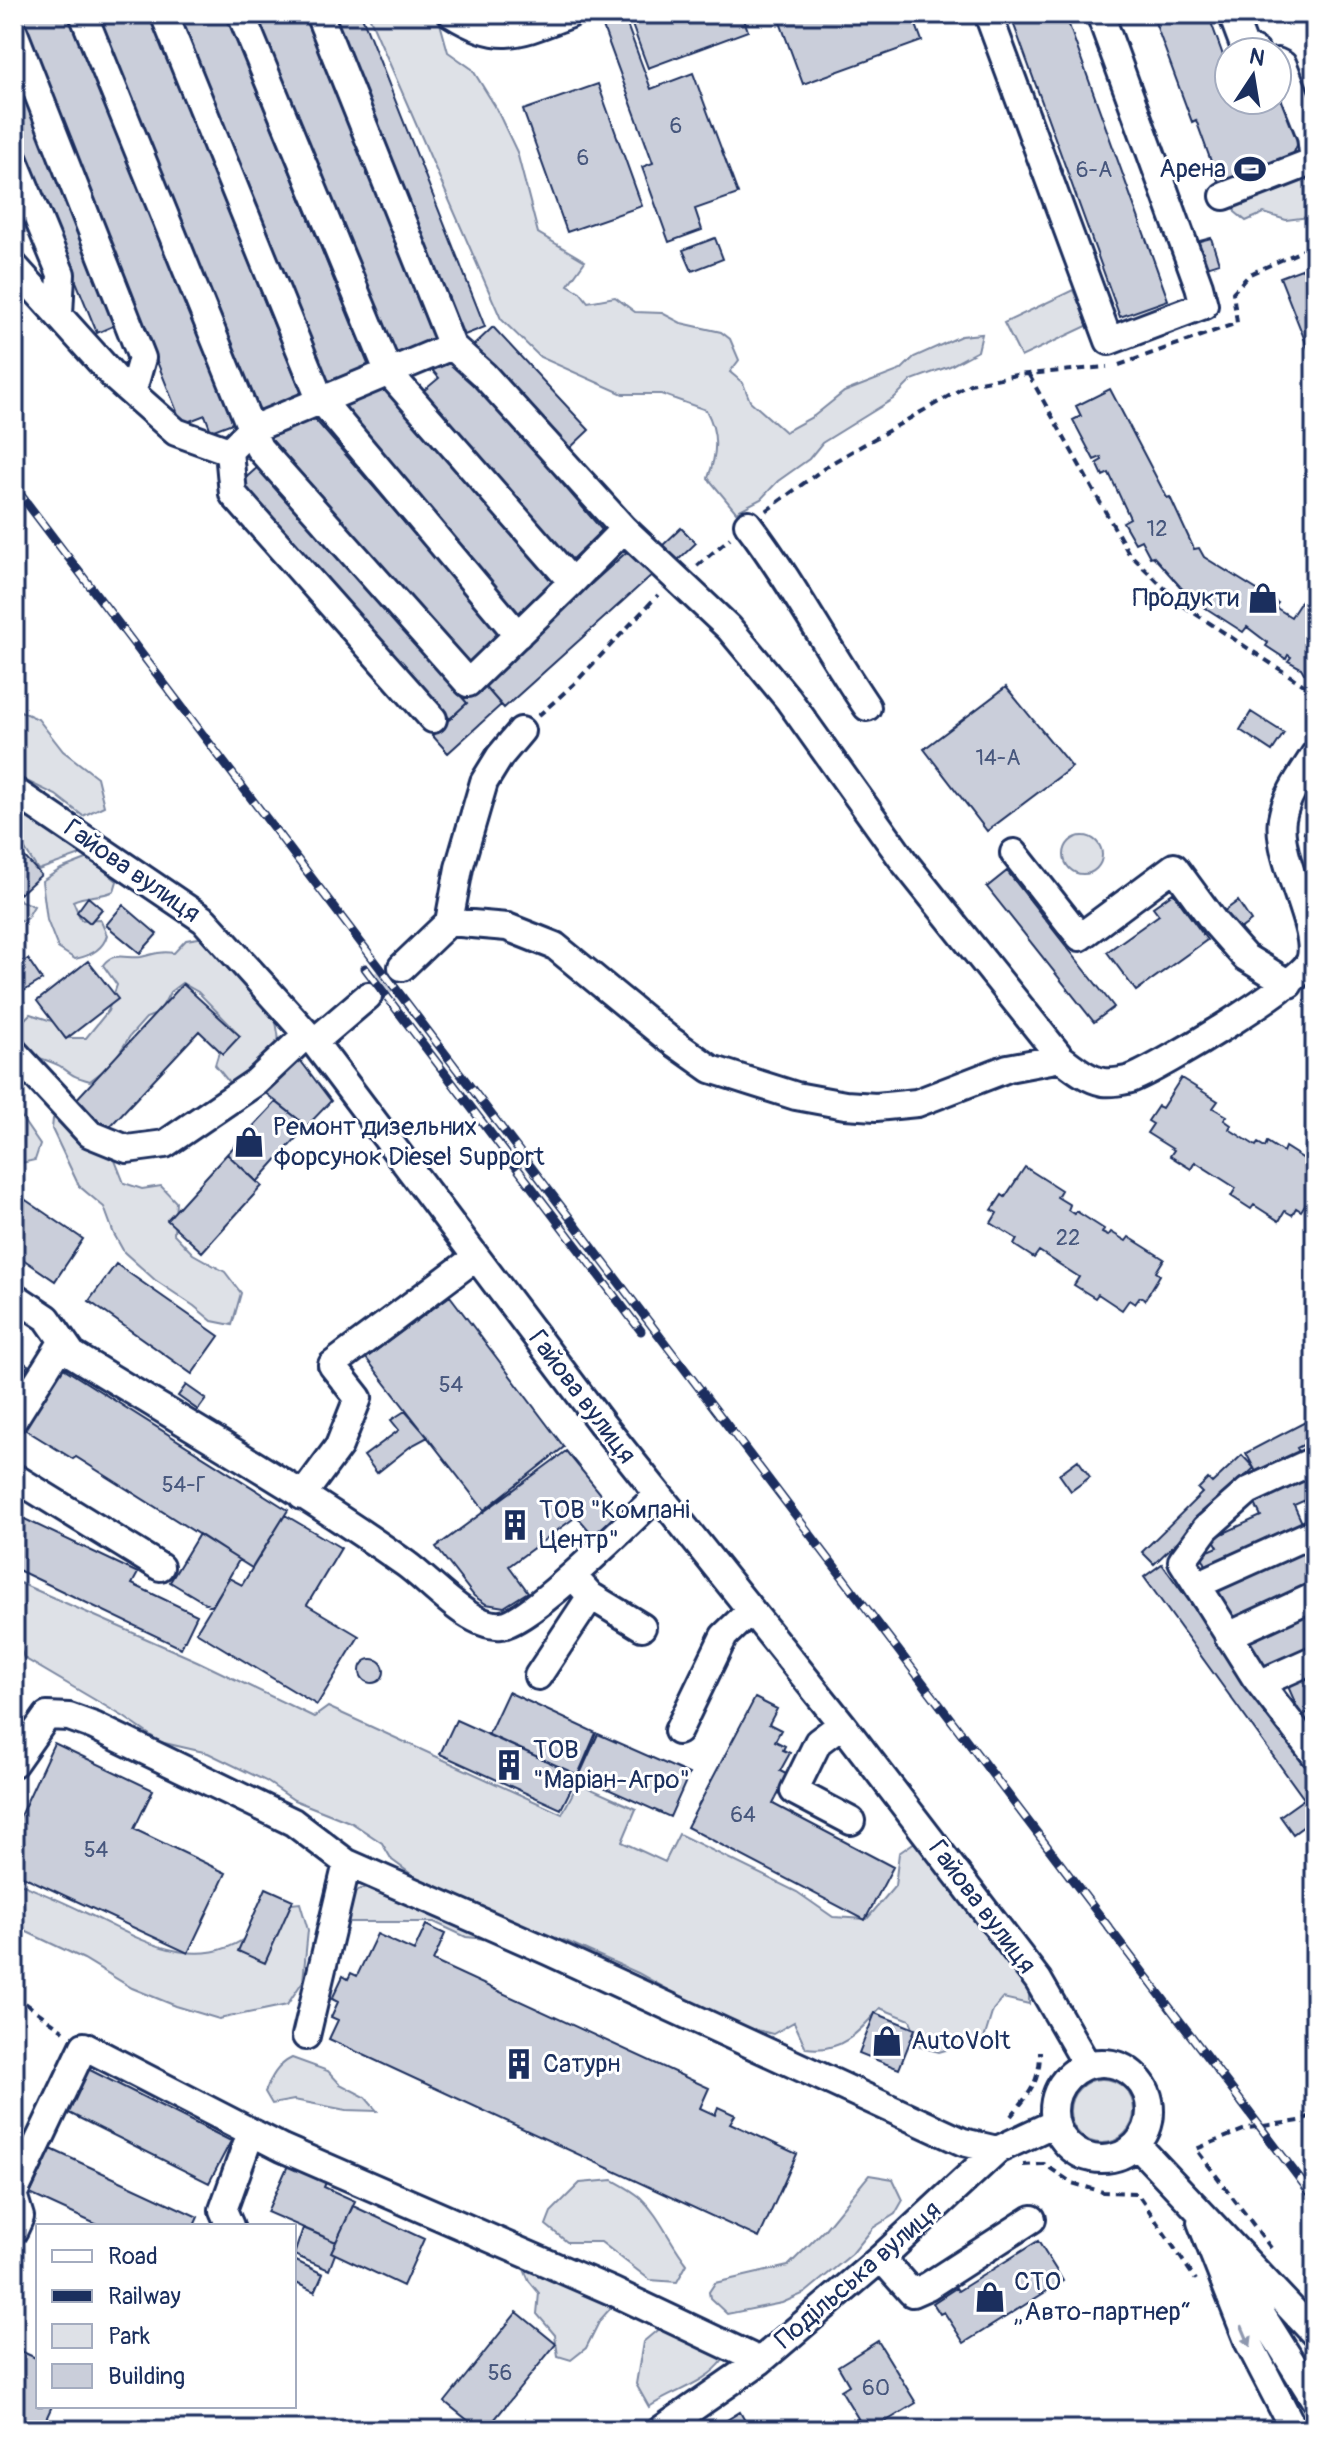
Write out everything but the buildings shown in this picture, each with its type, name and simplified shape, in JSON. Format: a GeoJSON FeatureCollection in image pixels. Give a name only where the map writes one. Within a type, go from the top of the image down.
{"type":"FeatureCollection","features":[{"type":"Feature","properties":{"kind":"street"},"geometry":{"type":"LineString","coordinates":[[83,14],[259,448],[468,683],[624,529]]}},
{"type":"Feature","properties":{"kind":"street"},"geometry":{"type":"LineString","coordinates":[[164,14],[320,399],[518,635]]}},
{"type":"Feature","properties":{"kind":"street"},"geometry":{"type":"LineString","coordinates":[[241,14],[389,373],[572,582]]}},
{"type":"Feature","properties":{"kind":"street"},"geometry":{"type":"LineString","coordinates":[[319,14],[452,346],[484,375],[624,529],[729,628],[788,699],[905,863],[1061,1058],[1080,1072],[1104,1082],[1131,1079],[1289,984],[1305,970],[1311,958],[1311,946],[1282,848],[1282,819],[1288,800],[1315,754]]}},
{"type":"Feature","properties":{"kind":"street"},"geometry":{"type":"LineString","coordinates":[[452,14],[474,28],[514,35],[570,14]]}},
{"type":"Feature","properties":{"kind":"street"},"geometry":{"type":"LineString","coordinates":[[988,14],[1109,341],[1204,305],[1100,14]]}},
{"type":"Feature","properties":{"kind":"street"},"geometry":{"type":"LineString","coordinates":[[1232,14],[1240,36]]}},
{"type":"Feature","properties":{"kind":"street"},"geometry":{"type":"LineString","coordinates":[[14,33],[142,358],[132,393]]}},
{"type":"Feature","properties":{"kind":"street"},"geometry":{"type":"LineString","coordinates":[[1224,196],[1314,161],[1311,136],[1293,90]]}},
{"type":"Feature","properties":{"kind":"street"},"geometry":{"type":"LineString","coordinates":[[14,160],[61,274],[59,315]]}},
{"type":"Feature","properties":{"kind":"street"},"geometry":{"type":"LineString","coordinates":[[14,266],[115,378],[176,432],[229,451]]}},
{"type":"Feature","properties":{"kind":"street"},"geometry":{"type":"LineString","coordinates":[[229,451],[250,430],[452,346]]}},
{"type":"Feature","properties":{"kind":"street"},"geometry":{"type":"LineString","coordinates":[[229,451],[233,494],[433,719]]}},
{"type":"Feature","properties":{"kind":"street"},"geometry":{"type":"LineString","coordinates":[[748,524],[779,564],[830,652],[867,707]]}},
{"type":"Feature","properties":{"kind":"street"},"geometry":{"type":"LineString","coordinates":[[402,967],[449,922],[459,868],[484,782],[521,731]]}},
{"type":"Feature","properties":{"kind":"street","name":"Гайова вулиця"},"geometry":{"type":"LineString","coordinates":[[14,791],[204,920],[311,1038],[602,1424],[842,1724],[1038,1980],[1087,2065]]}},
{"type":"Feature","properties":{"kind":"street"},"geometry":{"type":"LineString","coordinates":[[1014,853],[1080,937],[1174,867],[1215,923],[1245,957],[1289,984]]}},
{"type":"Feature","properties":{"kind":"street"},"geometry":{"type":"LineString","coordinates":[[449,922],[507,927],[555,946],[666,1037],[711,1069],[796,1096],[876,1107],[917,1103],[963,1088],[1008,1068],[1061,1058]]}},
{"type":"Feature","properties":{"kind":"street"},"geometry":{"type":"LineString","coordinates":[[14,1052],[90,1134],[127,1149],[165,1144],[256,1082],[368,996]]}},
{"type":"Feature","properties":{"kind":"street"},"geometry":{"type":"LineString","coordinates":[[302,1496],[339,1446],[358,1398],[332,1365],[476,1257]]}},
{"type":"Feature","properties":{"kind":"street"},"geometry":{"type":"LineString","coordinates":[[14,1296],[47,1318],[72,1354],[302,1496],[407,1565],[479,1622],[499,1625],[516,1622],[658,1495]]}},
{"type":"Feature","properties":{"kind":"street"},"geometry":{"type":"LineString","coordinates":[[14,1419],[63,1341]]}},
{"type":"Feature","properties":{"kind":"street"},"geometry":{"type":"LineString","coordinates":[[1315,1460],[1248,1491],[1206,1528],[1182,1561],[1261,1683],[1306,1727],[1315,1755]]}},
{"type":"Feature","properties":{"kind":"street"},"geometry":{"type":"LineString","coordinates":[[14,1477],[160,1567]]}},
{"type":"Feature","properties":{"kind":"street"},"geometry":{"type":"LineString","coordinates":[[1197,1585],[1315,1532]]}},
{"type":"Feature","properties":{"kind":"street"},"geometry":{"type":"LineString","coordinates":[[572,1575],[591,1596],[642,1627]]}},
{"type":"Feature","properties":{"kind":"street"},"geometry":{"type":"LineString","coordinates":[[538,1676],[591,1596]]}},
{"type":"Feature","properties":{"kind":"street"},"geometry":{"type":"LineString","coordinates":[[1228,1636],[1315,1596]]}},
{"type":"Feature","properties":{"kind":"street"},"geometry":{"type":"LineString","coordinates":[[678,1731],[724,1636],[751,1610]]}},
{"type":"Feature","properties":{"kind":"street"},"geometry":{"type":"LineString","coordinates":[[1261,1683],[1315,1659]]}},
{"type":"Feature","properties":{"kind":"street"},"geometry":{"type":"LineString","coordinates":[[21,1741],[47,1716],[69,1717],[94,1726],[293,1822],[347,1863],[548,1951],[963,2142],[1002,2146]]}},
{"type":"Feature","properties":{"kind":"street"},"geometry":{"type":"LineString","coordinates":[[842,1724],[818,1742],[794,1791],[851,1821]]}},
{"type":"Feature","properties":{"kind":"street"},"geometry":{"type":"LineString","coordinates":[[306,2036],[347,1863]]}},
{"type":"Feature","properties":{"kind":"street"},"geometry":{"type":"LineString","coordinates":[[14,2230],[20,2217],[14,2195],[84,2046],[253,2133],[614,2292],[760,2361]]}},
{"type":"Feature","properties":{"kind":"street"},"geometry":{"type":"LineString","coordinates":[[1103,2063],[1119,2066],[1143,2086],[1149,2101],[1150,2117],[1137,2145],[1111,2159],[1082,2156],[1060,2136],[1055,2123],[1054,2108],[1064,2082],[1087,2065],[1103,2063]]}},
{"type":"Feature","properties":{"kind":"street","name":"Подільська вулиця"},"geometry":{"type":"LineString","coordinates":[[661,2430],[760,2361],[881,2258],[1002,2146],[1055,2123]]}},
{"type":"Feature","properties":{"kind":"street"},"geometry":{"type":"LineString","coordinates":[[229,2224],[223,2210],[253,2133]]}},
{"type":"Feature","properties":{"kind":"street"},"geometry":{"type":"LineString","coordinates":[[1137,2145],[1315,2334]]}},
{"type":"Feature","properties":{"kind":"street"},"geometry":{"type":"LineString","coordinates":[[1197,2211],[1315,2400]]}},
{"type":"Feature","properties":{"kind":"street"},"geometry":{"type":"LineString","coordinates":[[1197,2211],[1249,2343],[1294,2430]]}},
{"type":"Feature","properties":{"kind":"street"},"geometry":{"type":"LineString","coordinates":[[881,2258],[912,2293],[928,2286],[1032,2219]]}},
{"type":"Feature","properties":{"kind":"path"},"geometry":{"type":"LineString","coordinates":[[521,731],[574,684],[676,578],[690,572],[748,524],[830,464],[970,384],[1124,365]]}},
{"type":"Feature","properties":{"kind":"path"},"geometry":{"type":"LineString","coordinates":[[1029,375],[1128,552],[1179,603],[1310,689],[1315,688]]}},
{"type":"Feature","properties":{"kind":"path"},"geometry":{"type":"LineString","coordinates":[[14,1995],[84,2046]]}},
{"type":"Feature","properties":{"kind":"path"},"geometry":{"type":"LineString","coordinates":[[1040,2051],[1040,2070],[1035,2084],[999,2128],[1002,2146],[1024,2166],[1044,2164],[1072,2183],[1103,2192],[1137,2193],[1198,2283]]}},
{"type":"Feature","properties":{"kind":"path"},"geometry":{"type":"LineString","coordinates":[[1278,2258],[1196,2149],[1248,2128],[1300,2121],[1315,2114]]}},
{"type":"Feature","properties":{"kind":"green space"},"geometry":{"type":"Polygon","coordinates":[[[368,14],[438,16],[448,52],[472,69],[495,106],[517,152],[538,233],[585,261],[568,285],[580,292],[588,302],[615,297],[635,312],[662,313],[681,323],[721,332],[730,339],[739,360],[730,372],[743,383],[750,401],[785,432],[814,416],[844,392],[901,370],[914,357],[961,336],[982,334],[978,351],[950,366],[912,380],[893,399],[822,443],[809,459],[778,481],[761,499],[736,512],[708,478],[715,444],[713,427],[706,410],[661,394],[623,394],[540,357],[501,319],[368,14]]]}},
{"type":"Feature","properties":{"kind":"green space"},"geometry":{"type":"Polygon","coordinates":[[[1304,14],[1315,14],[1315,60],[1304,47],[1308,35],[1304,14]]]}},
{"type":"Feature","properties":{"kind":"green space"},"geometry":{"type":"Polygon","coordinates":[[[1315,176],[1315,218],[1286,220],[1264,213],[1246,221],[1235,212],[1234,198],[1315,176]]]}},
{"type":"Feature","properties":{"kind":"green space"},"geometry":{"type":"Polygon","coordinates":[[[1073,290],[1089,325],[1021,357],[1004,323],[1073,290]]]}},
{"type":"Feature","properties":{"kind":"green space"},"geometry":{"type":"Polygon","coordinates":[[[14,708],[38,719],[63,751],[97,777],[104,806],[83,816],[56,795],[14,775],[14,708]]]}},
{"type":"Feature","properties":{"kind":"green space"},"geometry":{"type":"Polygon","coordinates":[[[14,790],[89,845],[78,856],[38,870],[24,848],[14,849],[14,790]]]}},
{"type":"Feature","properties":{"kind":"green space"},"geometry":{"type":"Polygon","coordinates":[[[1083,836],[1097,841],[1102,855],[1097,869],[1083,874],[1069,869],[1064,855],[1069,841],[1083,836]]]}},
{"type":"Feature","properties":{"kind":"green space"},"geometry":{"type":"Polygon","coordinates":[[[89,858],[117,881],[114,891],[73,901],[81,920],[100,919],[107,935],[95,952],[75,959],[58,948],[47,920],[42,881],[61,869],[89,858]]]}},
{"type":"Feature","properties":{"kind":"green space"},"geometry":{"type":"Polygon","coordinates":[[[14,891],[21,901],[34,906],[27,918],[14,925],[14,891]]]}},
{"type":"Feature","properties":{"kind":"green space"},"geometry":{"type":"Polygon","coordinates":[[[218,935],[267,999],[279,1045],[232,1086],[215,1065],[219,1052],[235,1030],[198,992],[182,983],[170,992],[159,1013],[146,1018],[130,1036],[112,1064],[90,1081],[15,1049],[17,1027],[30,1014],[55,1022],[65,1038],[86,1038],[108,1011],[117,985],[103,965],[111,958],[174,953],[186,940],[218,935]]]}},
{"type":"Feature","properties":{"kind":"green space"},"geometry":{"type":"Polygon","coordinates":[[[14,1107],[40,1145],[35,1160],[17,1164],[14,1164],[14,1107]]]}},
{"type":"Feature","properties":{"kind":"green space"},"geometry":{"type":"Polygon","coordinates":[[[58,1117],[86,1143],[114,1158],[124,1183],[142,1189],[161,1186],[176,1202],[174,1234],[193,1254],[225,1272],[241,1293],[232,1325],[212,1321],[155,1280],[124,1252],[104,1207],[79,1186],[52,1129],[53,1119],[58,1117]]]}},
{"type":"Feature","properties":{"kind":"green space"},"geometry":{"type":"Polygon","coordinates":[[[20,1583],[197,1661],[314,1717],[328,1707],[562,1814],[578,1783],[636,1809],[622,1842],[665,1862],[679,1834],[797,1892],[833,1917],[867,1919],[895,1886],[899,1853],[922,1837],[1029,1981],[1029,2004],[1003,1998],[993,2010],[984,2039],[939,2052],[920,2047],[910,2020],[880,2008],[856,2033],[839,2044],[818,2049],[806,2048],[794,2022],[773,2034],[728,2023],[638,1973],[564,1940],[538,1948],[438,1894],[392,1860],[382,1843],[352,1823],[294,1800],[266,1781],[208,1753],[160,1742],[24,1658],[14,1634],[14,1593],[20,1583]]]}},
{"type":"Feature","properties":{"kind":"green space"},"geometry":{"type":"Polygon","coordinates":[[[14,1881],[146,1941],[190,1953],[212,1952],[233,1945],[258,1929],[273,1906],[300,1903],[308,1930],[303,1981],[287,2005],[219,2019],[176,2006],[132,1988],[84,1959],[14,1928],[14,1881]]]}},
{"type":"Feature","properties":{"kind":"green space"},"geometry":{"type":"Polygon","coordinates":[[[369,1885],[480,1918],[487,1939],[466,1937],[434,1922],[346,1922],[347,1896],[369,1885]]]}},
{"type":"Feature","properties":{"kind":"green space"},"geometry":{"type":"Polygon","coordinates":[[[292,2058],[328,2071],[340,2084],[365,2097],[377,2111],[346,2110],[294,2100],[272,2104],[265,2092],[278,2068],[292,2058]]]}},
{"type":"Feature","properties":{"kind":"green space"},"geometry":{"type":"Polygon","coordinates":[[[1102,2079],[1125,2088],[1134,2111],[1125,2134],[1102,2143],[1079,2134],[1070,2111],[1079,2088],[1102,2079]]]}},
{"type":"Feature","properties":{"kind":"green space"},"geometry":{"type":"Polygon","coordinates":[[[869,2175],[893,2179],[903,2200],[895,2214],[873,2228],[852,2254],[805,2293],[782,2303],[727,2314],[710,2298],[709,2292],[715,2283],[788,2266],[825,2229],[869,2175]]]}},
{"type":"Feature","properties":{"kind":"green space"},"geometry":{"type":"Polygon","coordinates":[[[613,2180],[647,2204],[687,2264],[677,2282],[650,2280],[601,2242],[567,2242],[546,2225],[551,2212],[580,2183],[613,2180]]]}},
{"type":"Feature","properties":{"kind":"green space"},"geometry":{"type":"Polygon","coordinates":[[[521,2262],[618,2300],[600,2320],[586,2348],[571,2360],[558,2356],[555,2335],[537,2314],[539,2293],[529,2281],[521,2262]]]}},
{"type":"Feature","properties":{"kind":"green space"},"geometry":{"type":"Polygon","coordinates":[[[662,2326],[705,2339],[724,2359],[699,2381],[649,2407],[636,2384],[643,2342],[662,2326]]]}},
{"type":"Feature","properties":{"kind":"tunnel"},"geometry":{"type":"LineString","coordinates":[[368,996],[402,967]]}},
{"type":"Feature","properties":{"kind":"railway"},"geometry":{"type":"LineString","coordinates":[[14,486],[1315,2199]]}},
{"type":"Feature","properties":{"kind":"railway"},"geometry":{"type":"LineString","coordinates":[[365,968],[641,1331]]}},
{"type":"Feature","properties":{"kind":"place","name":"Арена"},"geometry":{"type":"Point","coordinates":[1250,169]}},
{"type":"Feature","properties":{"kind":"place","name":"Продукти"},"geometry":{"type":"Point","coordinates":[1263,598]}},
{"type":"Feature","properties":{"kind":"place","name":"Ремонт дизельних форсунок Diesel Support"},"geometry":{"type":"Point","coordinates":[249,1142]}},
{"type":"Feature","properties":{"kind":"place","name":"ТОВ \"Компані Центр\""},"geometry":{"type":"Point","coordinates":[515,1525]}},
{"type":"Feature","properties":{"kind":"place","name":"ТОВ \"Маріан-Агро\""},"geometry":{"type":"Point","coordinates":[509,1765]}},
{"type":"Feature","properties":{"kind":"place","name":"AutoVolt"},"geometry":{"type":"Point","coordinates":[887,2041]}},
{"type":"Feature","properties":{"kind":"place","name":"Сатурн"},"geometry":{"type":"Point","coordinates":[519,2064]}},
{"type":"Feature","properties":{"kind":"place","name":"СТО „Авто-партнер“"},"geometry":{"type":"Point","coordinates":[990,2297]}}]}
